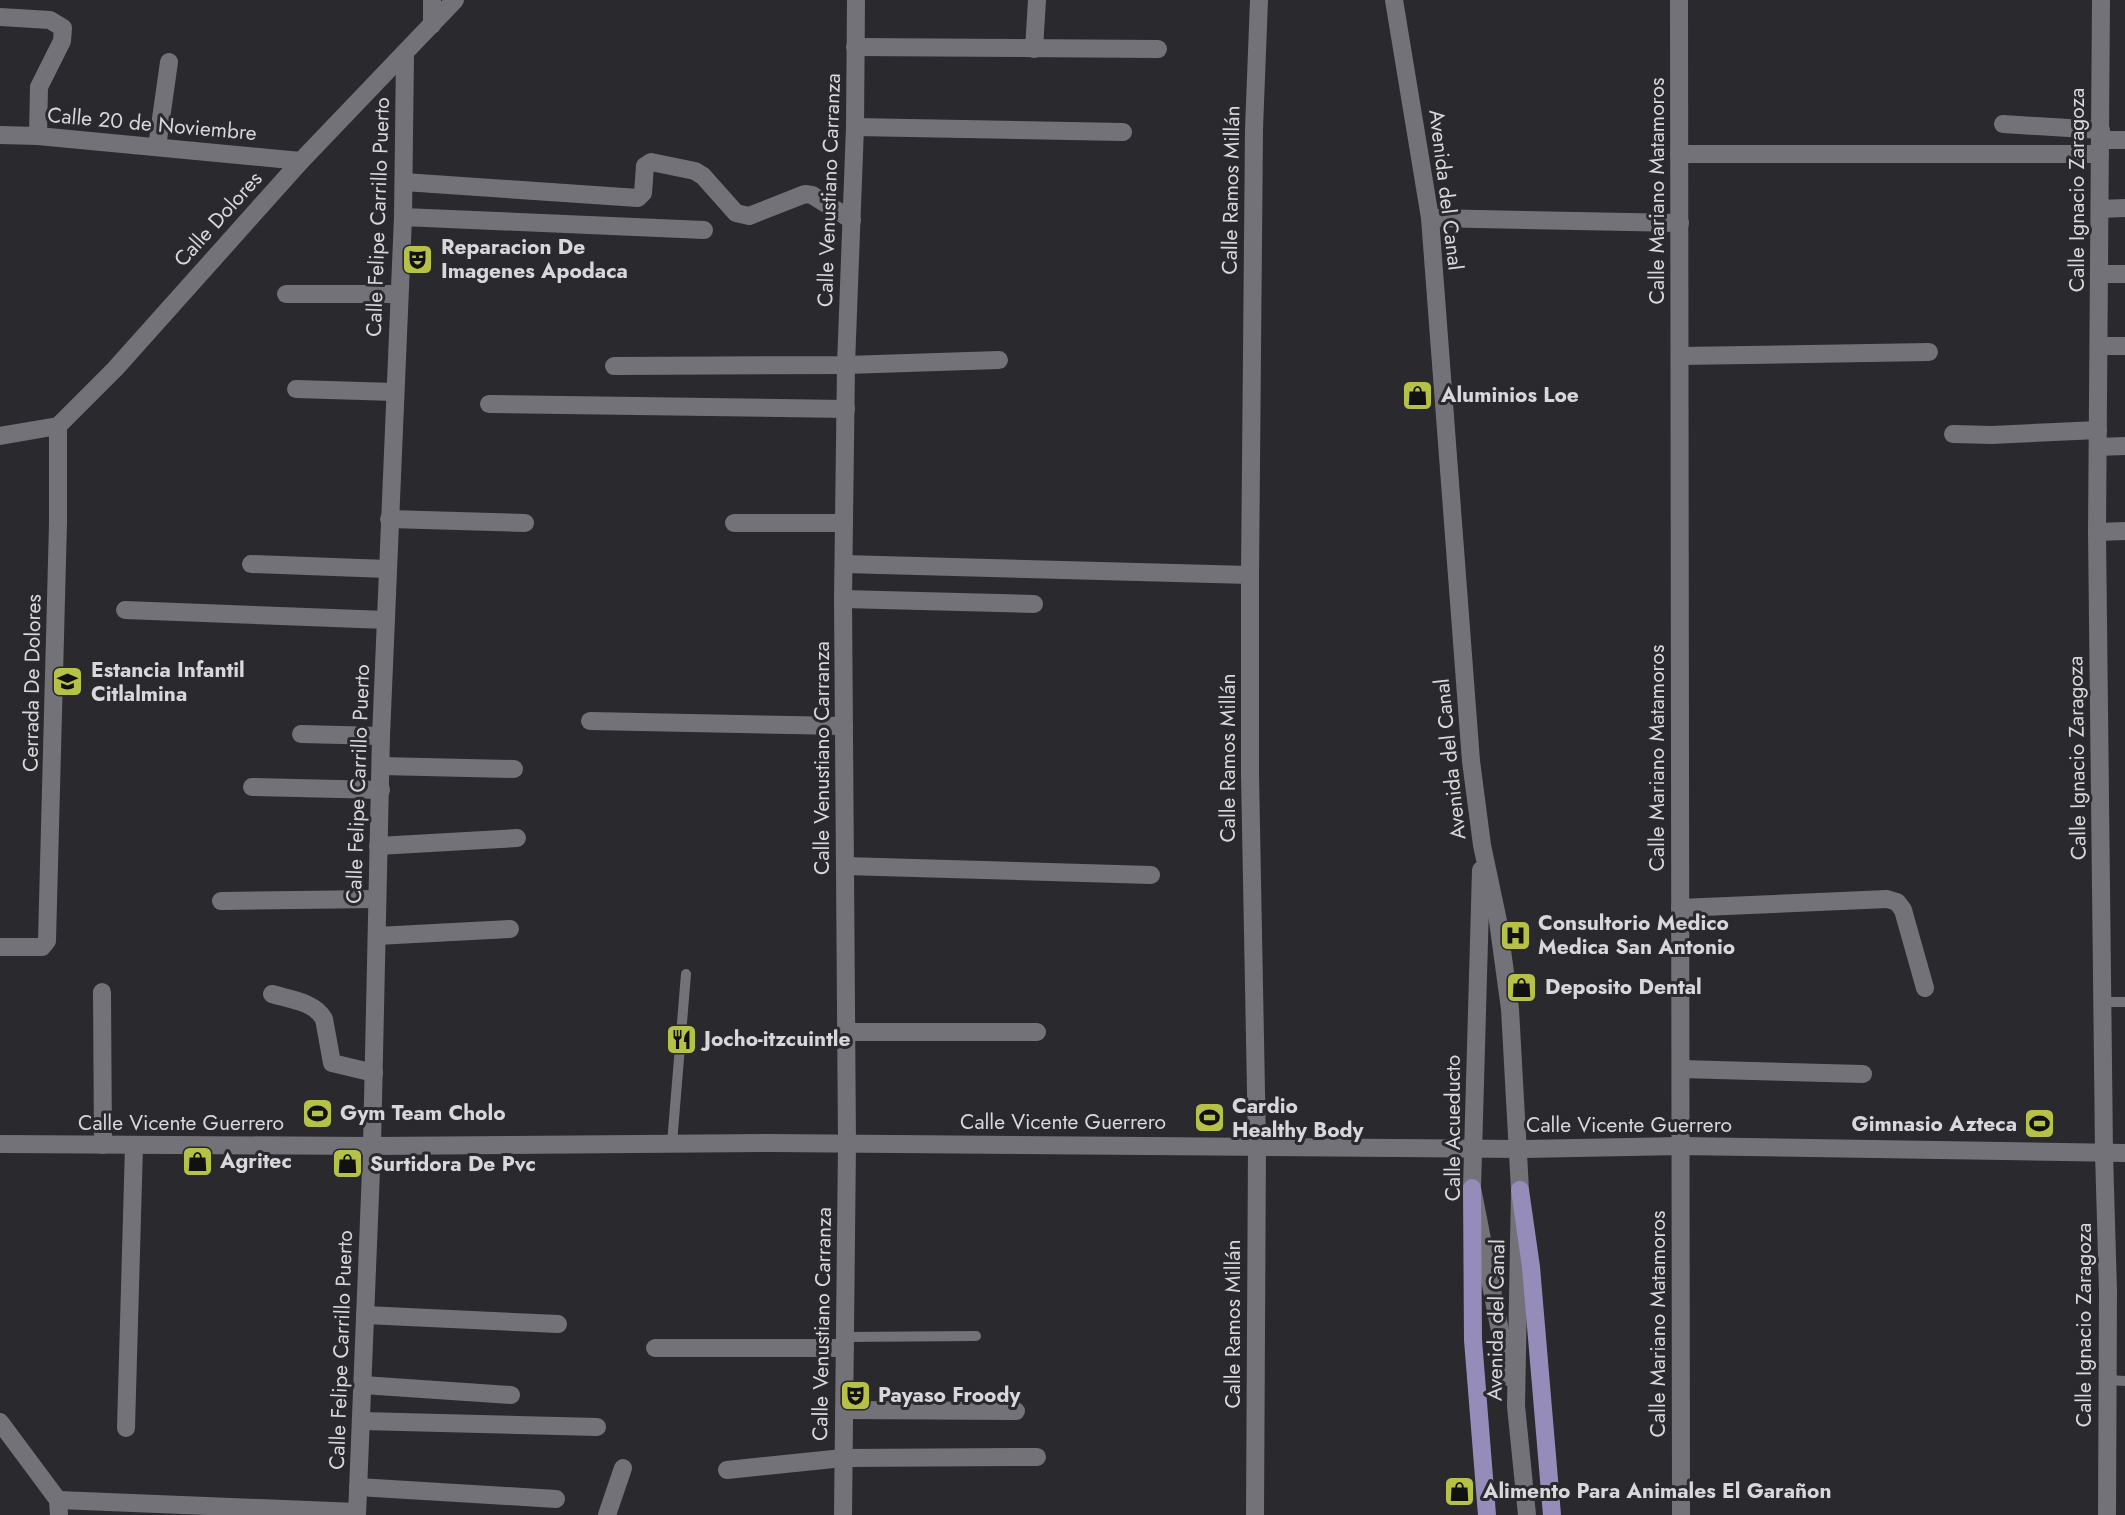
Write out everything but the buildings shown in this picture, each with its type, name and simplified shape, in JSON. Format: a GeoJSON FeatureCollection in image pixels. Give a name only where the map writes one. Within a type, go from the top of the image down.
{"type":"FeatureCollection","features":[{"type":"Feature","properties":{"kind":"main road"},"geometry":{"type":"LineString","coordinates":[[1472,1188],[1473,1340],[1487,1515]]}},
{"type":"Feature","properties":{"kind":"main road"},"geometry":{"type":"LineString","coordinates":[[1520,1190],[1531,1267],[1552,1515]]}},
{"type":"Feature","properties":{"kind":"street"},"geometry":{"type":"LineString","coordinates":[[432,0],[432,25]]}},
{"type":"Feature","properties":{"kind":"street","name":"Calle Dolores"},"geometry":{"type":"LineString","coordinates":[[58,426],[115,369],[301,161],[455,0]]}},
{"type":"Feature","properties":{"kind":"street","name":"Calle Venustiano Carranza"},"geometry":{"type":"LineString","coordinates":[[843,1515],[847,1144],[843,599],[856,0]]}},
{"type":"Feature","properties":{"kind":"street"},"geometry":{"type":"LineString","coordinates":[[1034,49],[1037,0]]}},
{"type":"Feature","properties":{"kind":"street","name":"Calle Ramos Millán"},"geometry":{"type":"LineString","coordinates":[[1255,1515],[1257,1145],[1250,774],[1250,575],[1254,130],[1259,0]]}},
{"type":"Feature","properties":{"kind":"street","name":"Avenida del Canal"},"geometry":{"type":"LineString","coordinates":[[1394,0],[1430,218],[1471,761],[1482,845],[1498,921],[1510,1009],[1520,1149],[1517,1409],[1527,1515]]}},
{"type":"Feature","properties":{"kind":"street","name":"Calle Mariano Matamoros"},"geometry":{"type":"LineString","coordinates":[[1679,0],[1681,1515]]}},
{"type":"Feature","properties":{"kind":"street","name":"Calle Ignacio Zaragoza"},"geometry":{"type":"LineString","coordinates":[[2101,0],[2097,531],[2102,1002],[2104,1153],[2117,1291],[2116,1380],[2107,1515]]}},
{"type":"Feature","properties":{"kind":"street"},"geometry":{"type":"LineString","coordinates":[[0,17],[50,20],[63,28],[62,41],[38,87],[38,136]]}},
{"type":"Feature","properties":{"kind":"street"},"geometry":{"type":"LineString","coordinates":[[855,47],[1158,49]]}},
{"type":"Feature","properties":{"kind":"street","name":"Calle Felipe Carrillo Puerto"},"geometry":{"type":"LineString","coordinates":[[357,1514],[372,1146],[381,736],[403,218],[405,54]]}},
{"type":"Feature","properties":{"kind":"street"},"geometry":{"type":"LineString","coordinates":[[157,147],[169,62]]}},
{"type":"Feature","properties":{"kind":"street"},"geometry":{"type":"LineString","coordinates":[[2003,124],[2101,142]]}},
{"type":"Feature","properties":{"kind":"street"},"geometry":{"type":"LineString","coordinates":[[855,127],[1123,132]]}},
{"type":"Feature","properties":{"kind":"street","name":"Calle 20 de Noviembre"},"geometry":{"type":"LineString","coordinates":[[0,135],[38,136],[301,161]]}},
{"type":"Feature","properties":{"kind":"street"},"geometry":{"type":"LineString","coordinates":[[1679,154],[2125,140]]}},
{"type":"Feature","properties":{"kind":"street"},"geometry":{"type":"LineString","coordinates":[[404,182],[638,198],[643,193],[645,166],[651,162],[695,171],[741,215],[749,216],[805,194],[812,195],[852,220]]}},
{"type":"Feature","properties":{"kind":"street"},"geometry":{"type":"LineString","coordinates":[[2101,209],[2125,208]]}},
{"type":"Feature","properties":{"kind":"street"},"geometry":{"type":"LineString","coordinates":[[403,218],[704,230]]}},
{"type":"Feature","properties":{"kind":"street"},"geometry":{"type":"LineString","coordinates":[[1430,218],[1680,223]]}},
{"type":"Feature","properties":{"kind":"street"},"geometry":{"type":"LineString","coordinates":[[2100,274],[2125,274]]}},
{"type":"Feature","properties":{"kind":"street"},"geometry":{"type":"LineString","coordinates":[[286,295],[399,294]]}},
{"type":"Feature","properties":{"kind":"street"},"geometry":{"type":"LineString","coordinates":[[2099,346],[2125,346]]}},
{"type":"Feature","properties":{"kind":"street"},"geometry":{"type":"LineString","coordinates":[[1680,356],[1929,352]]}},
{"type":"Feature","properties":{"kind":"street"},"geometry":{"type":"LineString","coordinates":[[614,366],[846,365],[999,359]]}},
{"type":"Feature","properties":{"kind":"street"},"geometry":{"type":"LineString","coordinates":[[296,389],[395,392]]}},
{"type":"Feature","properties":{"kind":"street"},"geometry":{"type":"LineString","coordinates":[[489,404],[846,408]]}},
{"type":"Feature","properties":{"kind":"street"},"geometry":{"type":"LineString","coordinates":[[0,436],[58,426]]}},
{"type":"Feature","properties":{"kind":"street","name":"Cerrada De Dolores"},"geometry":{"type":"LineString","coordinates":[[0,947],[42,947],[47,941],[58,426]]}},
{"type":"Feature","properties":{"kind":"street"},"geometry":{"type":"LineString","coordinates":[[1953,434],[2098,438],[2125,446]]}},
{"type":"Feature","properties":{"kind":"street"},"geometry":{"type":"LineString","coordinates":[[389,519],[525,523]]}},
{"type":"Feature","properties":{"kind":"street"},"geometry":{"type":"LineString","coordinates":[[734,523],[844,523]]}},
{"type":"Feature","properties":{"kind":"street"},"geometry":{"type":"LineString","coordinates":[[2097,531],[2125,531]]}},
{"type":"Feature","properties":{"kind":"street"},"geometry":{"type":"LineString","coordinates":[[251,564],[387,569]]}},
{"type":"Feature","properties":{"kind":"street"},"geometry":{"type":"LineString","coordinates":[[845,564],[1250,575]]}},
{"type":"Feature","properties":{"kind":"street"},"geometry":{"type":"LineString","coordinates":[[843,599],[1034,604]]}},
{"type":"Feature","properties":{"kind":"street"},"geometry":{"type":"LineString","coordinates":[[125,610],[386,620]]}},
{"type":"Feature","properties":{"kind":"street"},"geometry":{"type":"LineString","coordinates":[[590,721],[844,726]]}},
{"type":"Feature","properties":{"kind":"street"},"geometry":{"type":"LineString","coordinates":[[301,734],[381,736]]}},
{"type":"Feature","properties":{"kind":"street"},"geometry":{"type":"LineString","coordinates":[[382,766],[514,769]]}},
{"type":"Feature","properties":{"kind":"street"},"geometry":{"type":"LineString","coordinates":[[252,787],[381,790]]}},
{"type":"Feature","properties":{"kind":"street"},"geometry":{"type":"LineString","coordinates":[[378,846],[517,838]]}},
{"type":"Feature","properties":{"kind":"street","name":"Calle Acueducto"},"geometry":{"type":"LineString","coordinates":[[1482,845],[1472,1188],[1517,1409]]}},
{"type":"Feature","properties":{"kind":"street"},"geometry":{"type":"LineString","coordinates":[[845,866],[1151,875]]}},
{"type":"Feature","properties":{"kind":"street"},"geometry":{"type":"LineString","coordinates":[[1680,908],[1886,899],[1897,902],[1903,910],[1925,988]]}},
{"type":"Feature","properties":{"kind":"street"},"geometry":{"type":"LineString","coordinates":[[221,901],[376,900]]}},
{"type":"Feature","properties":{"kind":"street"},"geometry":{"type":"LineString","coordinates":[[377,936],[510,929]]}},
{"type":"Feature","properties":{"kind":"street"},"geometry":{"type":"LineString","coordinates":[[102,992],[103,1145]]}},
{"type":"Feature","properties":{"kind":"street"},"geometry":{"type":"LineString","coordinates":[[272,994],[301,1002],[321,1013],[329,1057],[333,1063],[374,1073]]}},
{"type":"Feature","properties":{"kind":"street"},"geometry":{"type":"LineString","coordinates":[[846,1032],[1037,1032]]}},
{"type":"Feature","properties":{"kind":"street"},"geometry":{"type":"LineString","coordinates":[[1681,1069],[1863,1074]]}},
{"type":"Feature","properties":{"kind":"street","name":"Calle Vicente Guerrero"},"geometry":{"type":"LineString","coordinates":[[0,1144],[372,1146],[672,1143],[1257,1145],[1520,1149],[1681,1146],[2125,1153]]}},
{"type":"Feature","properties":{"kind":"street"},"geometry":{"type":"LineString","coordinates":[[127,1428],[134,1146]]}},
{"type":"Feature","properties":{"kind":"street"},"geometry":{"type":"LineString","coordinates":[[365,1315],[558,1324]]}},
{"type":"Feature","properties":{"kind":"street"},"geometry":{"type":"LineString","coordinates":[[655,1348],[845,1343]]}},
{"type":"Feature","properties":{"kind":"street"},"geometry":{"type":"LineString","coordinates":[[363,1385],[511,1395]]}},
{"type":"Feature","properties":{"kind":"street"},"geometry":{"type":"LineString","coordinates":[[844,1410],[1016,1411]]}},
{"type":"Feature","properties":{"kind":"street"},"geometry":{"type":"LineString","coordinates":[[362,1421],[597,1427]]}},
{"type":"Feature","properties":{"kind":"street"},"geometry":{"type":"LineString","coordinates":[[0,1422],[59,1507],[357,1514]]}},
{"type":"Feature","properties":{"kind":"street"},"geometry":{"type":"LineString","coordinates":[[727,1470],[843,1458],[1037,1457]]}},
{"type":"Feature","properties":{"kind":"street"},"geometry":{"type":"LineString","coordinates":[[607,1515],[623,1468]]}},
{"type":"Feature","properties":{"kind":"street"},"geometry":{"type":"LineString","coordinates":[[358,1487],[556,1499]]}},
{"type":"Feature","properties":{"kind":"lane"},"geometry":{"type":"LineString","coordinates":[[672,1143],[686,974]]}},
{"type":"Feature","properties":{"kind":"lane"},"geometry":{"type":"LineString","coordinates":[[2102,1002],[2125,1002]]}},
{"type":"Feature","properties":{"kind":"lane"},"geometry":{"type":"LineString","coordinates":[[845,1343],[976,1336]]}},
{"type":"Feature","properties":{"kind":"place","name":"Reparacion De Imagenes Apodaca"},"geometry":{"type":"Point","coordinates":[418,259]}},
{"type":"Feature","properties":{"kind":"place","name":"Aluminios Loe"},"geometry":{"type":"Point","coordinates":[1418,395]}},
{"type":"Feature","properties":{"kind":"place","name":"Estancia Infantil Citlalmina"},"geometry":{"type":"Point","coordinates":[68,682]}},
{"type":"Feature","properties":{"kind":"place","name":"Consultorio Medico Medica San Antonio"},"geometry":{"type":"Point","coordinates":[1515,935]}},
{"type":"Feature","properties":{"kind":"place","name":"Deposito Dental"},"geometry":{"type":"Point","coordinates":[1522,987]}},
{"type":"Feature","properties":{"kind":"place","name":"Jocho-itzcuintle"},"geometry":{"type":"Point","coordinates":[681,1039]}},
{"type":"Feature","properties":{"kind":"place","name":"Gym Team Cholo"},"geometry":{"type":"Point","coordinates":[317,1113]}},
{"type":"Feature","properties":{"kind":"place","name":"Cardio Healthy Body"},"geometry":{"type":"Point","coordinates":[1209,1118]}},
{"type":"Feature","properties":{"kind":"place","name":"Gimnasio Azteca"},"geometry":{"type":"Point","coordinates":[2040,1124]}},
{"type":"Feature","properties":{"kind":"place","name":"Agritec"},"geometry":{"type":"Point","coordinates":[197,1161]}},
{"type":"Feature","properties":{"kind":"place","name":"Surtidora De Pvc"},"geometry":{"type":"Point","coordinates":[347,1164]}},
{"type":"Feature","properties":{"kind":"place","name":"Payaso Froody"},"geometry":{"type":"Point","coordinates":[855,1395]}},
{"type":"Feature","properties":{"kind":"place","name":"Alimento Para Animales El Garañon"},"geometry":{"type":"Point","coordinates":[1460,1491]}}]}
